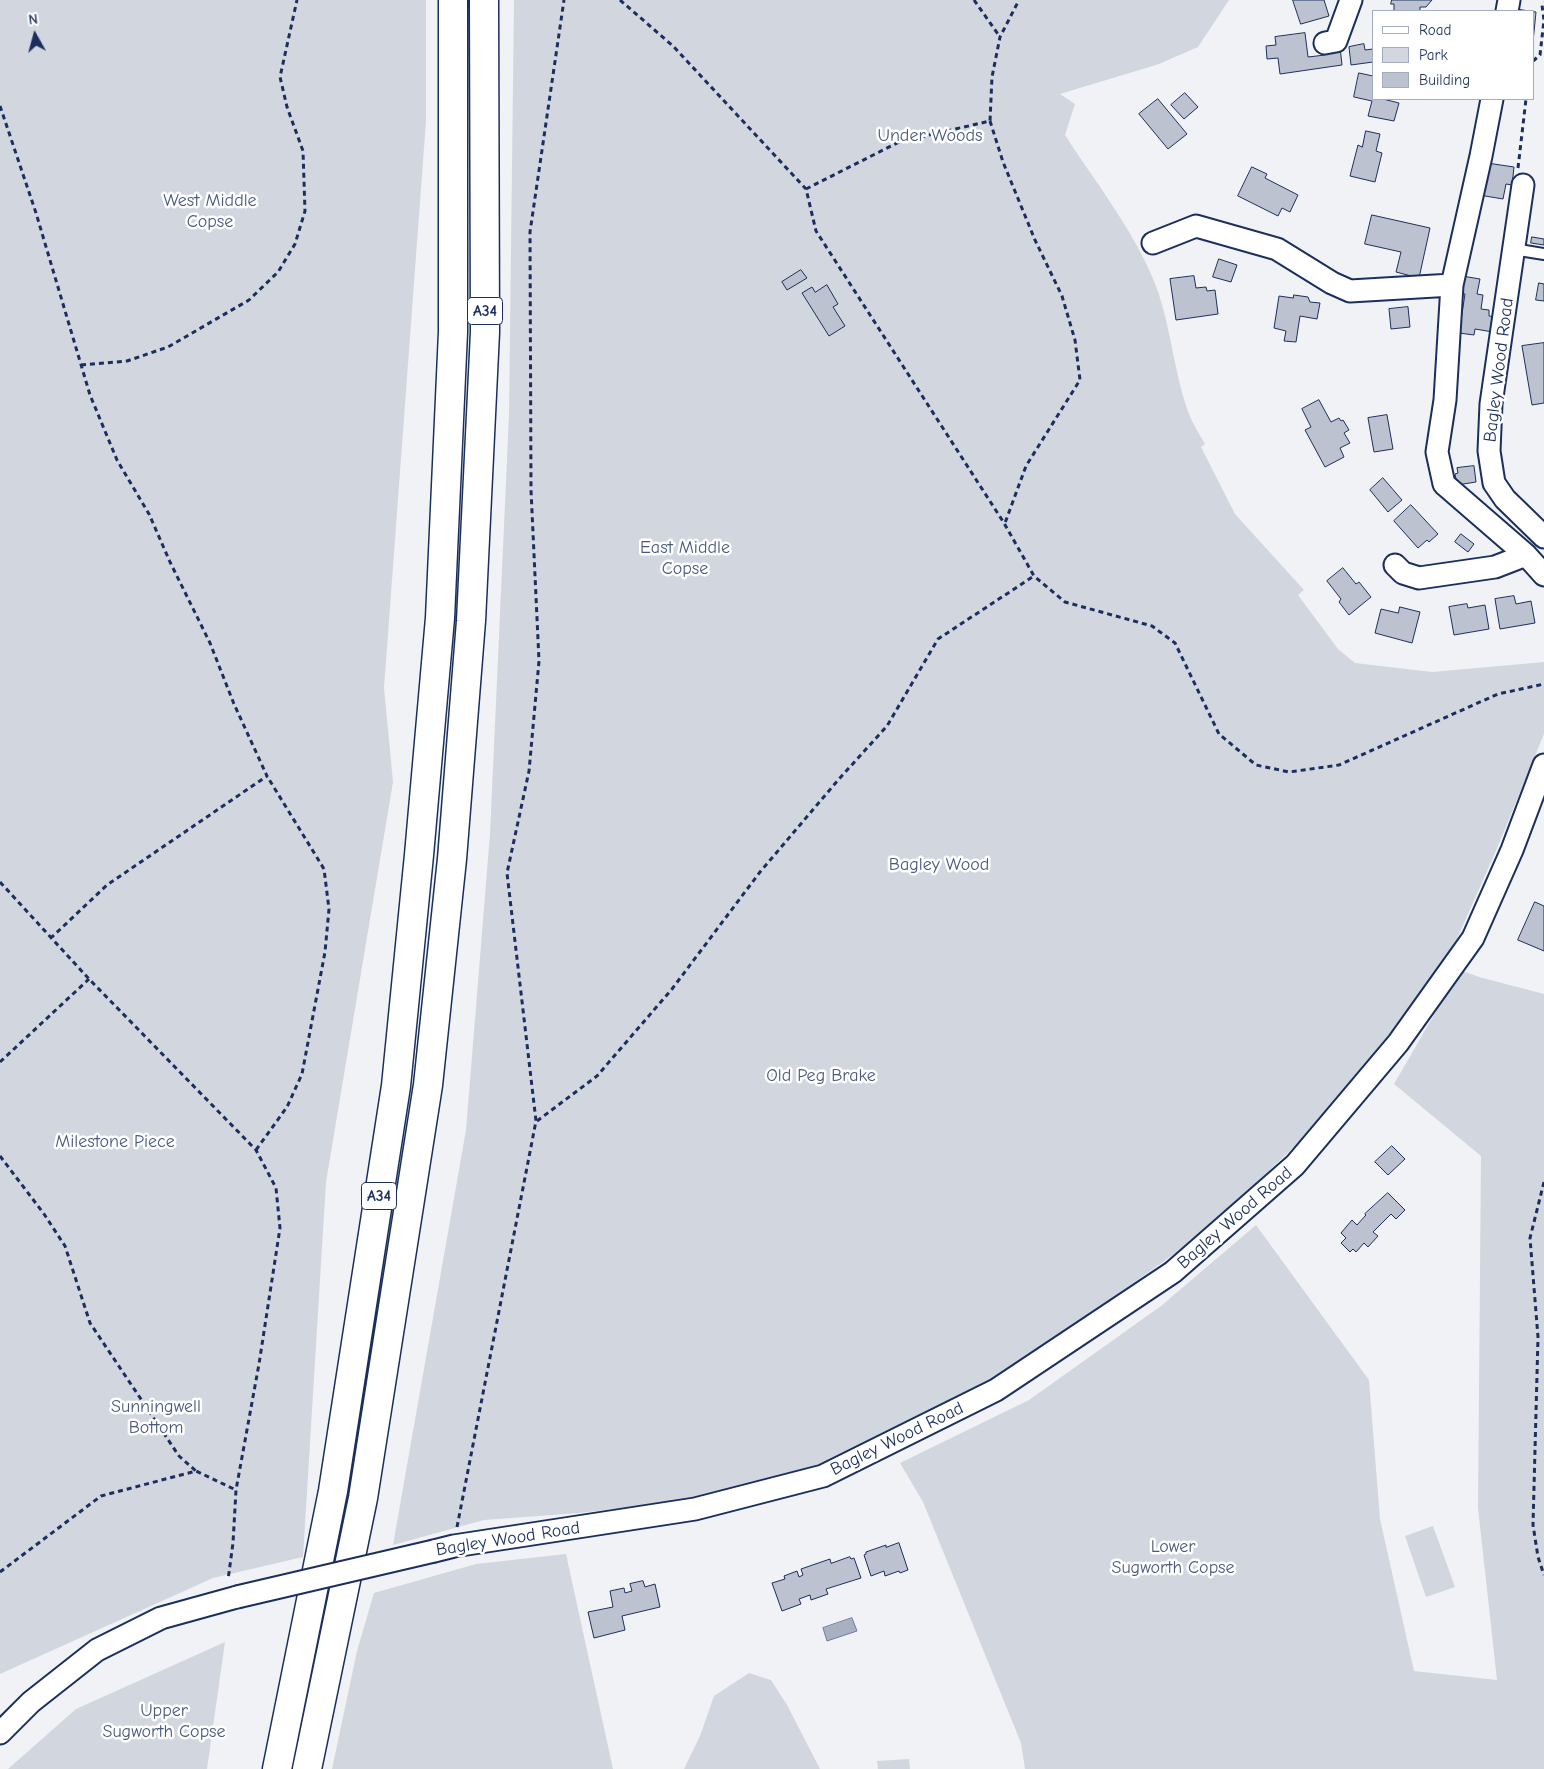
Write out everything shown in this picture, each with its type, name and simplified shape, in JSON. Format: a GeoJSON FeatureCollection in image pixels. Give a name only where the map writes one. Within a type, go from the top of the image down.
{"type":"FeatureCollection","features":[{"type":"Feature","properties":{"kind":"highway","name":"A34"},"geometry":{"type":"LineString","coordinates":[[277,1769],[333,1491],[396,1086],[418,865],[440,618],[452,342],[452,0]]}},
{"type":"Feature","properties":{"kind":"highway","name":"A34"},"geometry":{"type":"LineString","coordinates":[[307,1769],[366,1478],[428,1085],[452,859],[471,621],[485,332],[484,0]]}},
{"type":"Feature","properties":{"kind":"street"},"geometry":{"type":"LineString","coordinates":[[1325,43],[1336,42],[1351,0]]}},
{"type":"Feature","properties":{"kind":"street"},"geometry":{"type":"LineString","coordinates":[[1492,100],[1452,285],[1445,400],[1437,452],[1444,484],[1526,555],[1544,575]]}},
{"type":"Feature","properties":{"kind":"street","name":"Bagley Wood Road"},"geometry":{"type":"LineString","coordinates":[[1523,185],[1491,404],[1489,450],[1494,483],[1506,499],[1544,537]]}},
{"type":"Feature","properties":{"kind":"street"},"geometry":{"type":"LineString","coordinates":[[1152,244],[1196,226],[1277,249],[1332,283],[1350,291],[1452,285]]}},
{"type":"Feature","properties":{"kind":"street"},"geometry":{"type":"LineString","coordinates":[[1398,572],[1419,578],[1436,576],[1495,567],[1526,555]]}},
{"type":"Feature","properties":{"kind":"street","name":"Bagley Wood Road"},"geometry":{"type":"LineString","coordinates":[[0,1733],[31,1702],[97,1650],[161,1618],[231,1598],[444,1548],[695,1509],[823,1476],[996,1390],[1174,1272],[1295,1165],[1398,1043],[1473,938],[1512,850],[1544,765]]}},
{"type":"Feature","properties":{"kind":"lane"},"geometry":{"type":"LineString","coordinates":[[1513,249],[1544,254]]}},
{"type":"Feature","properties":{"kind":"path"},"geometry":{"type":"LineString","coordinates":[[81,365],[127,361],[168,347],[249,300],[278,272],[295,244],[305,211],[303,151],[287,106],[280,77],[297,0]]}},
{"type":"Feature","properties":{"kind":"path"},"geometry":{"type":"LineString","coordinates":[[444,1548],[536,1121],[507,873],[529,771],[539,661],[531,490],[530,232],[564,0]]}},
{"type":"Feature","properties":{"kind":"path"},"geometry":{"type":"LineString","coordinates":[[620,0],[673,46],[806,189],[816,231],[1004,523],[1034,576],[1065,602],[1152,626],[1175,643],[1220,734],[1256,765],[1289,772],[1339,765],[1498,694],[1544,684]]}},
{"type":"Feature","properties":{"kind":"path"},"geometry":{"type":"LineString","coordinates":[[974,0],[1000,37]]}},
{"type":"Feature","properties":{"kind":"path"},"geometry":{"type":"LineString","coordinates":[[1004,523],[1026,466],[1080,380],[1075,340],[1062,296],[1031,231],[1003,162],[990,121],[992,77],[1000,37],[1019,0]]}},
{"type":"Feature","properties":{"kind":"path"},"geometry":{"type":"LineString","coordinates":[[1534,60],[1540,55],[1544,20],[1542,5],[1544,2]]}},
{"type":"Feature","properties":{"kind":"path"},"geometry":{"type":"LineString","coordinates":[[1523,185],[1517,166],[1526,100]]}},
{"type":"Feature","properties":{"kind":"path"},"geometry":{"type":"LineString","coordinates":[[0,106],[36,213],[90,395],[117,460],[149,514],[170,562],[210,643],[234,704],[267,776],[324,869],[329,909],[325,952],[302,1074],[287,1107],[256,1150]]}},
{"type":"Feature","properties":{"kind":"path"},"geometry":{"type":"LineString","coordinates":[[806,189],[899,142],[990,121]]}},
{"type":"Feature","properties":{"kind":"path"},"geometry":{"type":"LineString","coordinates":[[536,1121],[597,1076],[672,989],[760,872],[887,726],[938,639],[1034,576]]}},
{"type":"Feature","properties":{"kind":"path"},"geometry":{"type":"LineString","coordinates":[[52,937],[108,885],[267,776]]}},
{"type":"Feature","properties":{"kind":"path"},"geometry":{"type":"LineString","coordinates":[[0,882],[89,979],[256,1150],[276,1188],[280,1228],[259,1364],[236,1490],[231,1598]]}},
{"type":"Feature","properties":{"kind":"path"},"geometry":{"type":"LineString","coordinates":[[0,1062],[89,979]]}},
{"type":"Feature","properties":{"kind":"path"},"geometry":{"type":"LineString","coordinates":[[0,1156],[44,1214],[65,1246],[90,1323],[179,1456],[196,1470],[236,1490]]}},
{"type":"Feature","properties":{"kind":"path"},"geometry":{"type":"LineString","coordinates":[[1544,1182],[1530,1238],[1538,1337],[1534,1525],[1538,1557],[1544,1575]]}},
{"type":"Feature","properties":{"kind":"path"},"geometry":{"type":"LineString","coordinates":[[0,1572],[101,1496],[196,1470]]}},
{"type":"Feature","properties":{"kind":"path"},"geometry":{"type":"LineString","coordinates":[[1538,1557],[1544,1558]]}},
{"type":"Feature","properties":{"kind":"green space","name":"West Middle Copse"},"geometry":{"type":"Polygon","coordinates":[[[0,0],[426,0],[426,121],[384,688],[393,782],[326,1182],[303,1557],[213,1578],[0,1674],[0,0]]]}},
{"type":"Feature","properties":{"kind":"green space","name":"Bagley Wood"},"geometry":{"type":"Polygon","coordinates":[[[514,0],[1229,0],[1198,47],[1159,64],[1060,94],[1075,104],[1065,135],[1113,206],[1146,262],[1160,297],[1179,381],[1189,414],[1205,444],[1201,447],[1235,514],[1304,590],[1298,595],[1338,649],[1355,663],[1432,672],[1544,662],[1544,734],[1495,853],[1449,957],[1345,1098],[1205,1232],[993,1383],[819,1470],[692,1500],[579,1513],[484,1520],[393,1545],[466,1130],[490,834],[509,415],[514,0]]]}},
{"type":"Feature","properties":{"kind":"green space","name":"Lower Sugworth Copse"},"geometry":{"type":"Polygon","coordinates":[[[1460,970],[1479,977],[1544,994],[1544,1769],[1025,1769],[1021,1743],[923,1502],[900,1463],[1029,1400],[1161,1306],[1256,1225],[1369,1380],[1380,1519],[1414,1671],[1497,1680],[1478,1508],[1481,1156],[1394,1084],[1460,970]]]}},
{"type":"Feature","properties":{"kind":"green space"},"geometry":{"type":"Polygon","coordinates":[[[1433,1526],[1455,1587],[1426,1597],[1405,1536],[1433,1526]]]}},
{"type":"Feature","properties":{"kind":"green space"},"geometry":{"type":"Polygon","coordinates":[[[566,1554],[613,1769],[332,1769],[357,1651],[374,1593],[476,1564],[566,1554]]]}},
{"type":"Feature","properties":{"kind":"green space","name":"Upper Sugworth Copse"},"geometry":{"type":"Polygon","coordinates":[[[225,1642],[207,1769],[8,1769],[76,1709],[225,1642]]]}},
{"type":"Feature","properties":{"kind":"green space"},"geometry":{"type":"Polygon","coordinates":[[[749,1673],[771,1680],[787,1705],[820,1769],[684,1769],[700,1736],[714,1696],[749,1673]]]}},
{"type":"Feature","properties":{"kind":"green space"},"geometry":{"type":"Polygon","coordinates":[[[909,1759],[910,1769],[878,1769],[877,1761],[909,1759]]]}},
{"type":"Feature","properties":{"kind":"water"},"geometry":{"type":"Polygon","coordinates":[[[852,1618],[857,1631],[827,1641],[823,1628],[852,1618]]]}},
{"type":"Feature","properties":{"kind":"building"},"geometry":{"type":"Polygon","coordinates":[[[1293,0],[1324,0],[1329,16],[1301,24],[1293,0]]]}},
{"type":"Feature","properties":{"kind":"building"},"geometry":{"type":"Polygon","coordinates":[[[1392,0],[1432,0],[1426,7],[1420,7],[1420,10],[1394,10],[1394,4],[1391,4],[1392,0]]]}},
{"type":"Feature","properties":{"kind":"building"},"geometry":{"type":"Polygon","coordinates":[[[1534,12],[1536,12],[1534,32],[1534,12]]]}},
{"type":"Feature","properties":{"kind":"building"},"geometry":{"type":"Polygon","coordinates":[[[1305,33],[1308,57],[1325,55],[1324,50],[1340,47],[1342,65],[1280,74],[1278,58],[1267,59],[1266,46],[1276,45],[1275,37],[1305,33]]]}},
{"type":"Feature","properties":{"kind":"building"},"geometry":{"type":"Polygon","coordinates":[[[1364,44],[1365,50],[1372,49],[1372,62],[1351,65],[1349,47],[1364,44]]]}},
{"type":"Feature","properties":{"kind":"building"},"geometry":{"type":"Polygon","coordinates":[[[1359,73],[1372,76],[1372,100],[1387,100],[1399,103],[1394,121],[1368,116],[1372,101],[1354,97],[1359,73]]]}},
{"type":"Feature","properties":{"kind":"building"},"geometry":{"type":"Polygon","coordinates":[[[1185,93],[1198,107],[1184,119],[1171,105],[1185,93]]]}},
{"type":"Feature","properties":{"kind":"building"},"geometry":{"type":"Polygon","coordinates":[[[1158,99],[1187,134],[1168,149],[1139,114],[1158,99]]]}},
{"type":"Feature","properties":{"kind":"building"},"geometry":{"type":"Polygon","coordinates":[[[1366,131],[1380,134],[1376,151],[1382,153],[1375,182],[1350,176],[1358,145],[1362,147],[1366,131]]]}},
{"type":"Feature","properties":{"kind":"building"},"geometry":{"type":"Polygon","coordinates":[[[1487,163],[1514,167],[1512,185],[1506,184],[1503,199],[1479,195],[1487,163]]]}},
{"type":"Feature","properties":{"kind":"building"},"geometry":{"type":"Polygon","coordinates":[[[1252,167],[1267,174],[1265,178],[1298,195],[1290,212],[1282,208],[1278,216],[1238,196],[1252,167]]]}},
{"type":"Feature","properties":{"kind":"building"},"geometry":{"type":"Polygon","coordinates":[[[1372,215],[1430,228],[1419,278],[1396,272],[1401,252],[1365,244],[1372,215]]]}},
{"type":"Feature","properties":{"kind":"building"},"geometry":{"type":"Polygon","coordinates":[[[1532,237],[1544,239],[1544,245],[1531,243],[1532,237]]]}},
{"type":"Feature","properties":{"kind":"building"},"geometry":{"type":"Polygon","coordinates":[[[1219,259],[1237,265],[1231,282],[1213,277],[1219,259]]]}},
{"type":"Feature","properties":{"kind":"building"},"geometry":{"type":"Polygon","coordinates":[[[801,270],[807,278],[787,290],[782,282],[801,270]]]}},
{"type":"Feature","properties":{"kind":"building"},"geometry":{"type":"Polygon","coordinates":[[[1194,276],[1196,288],[1206,287],[1207,291],[1215,290],[1218,314],[1176,320],[1170,279],[1194,276]]]}},
{"type":"Feature","properties":{"kind":"building"},"geometry":{"type":"Polygon","coordinates":[[[1462,276],[1480,279],[1477,294],[1483,295],[1481,309],[1489,310],[1489,316],[1496,317],[1493,332],[1475,329],[1474,335],[1459,333],[1465,294],[1459,293],[1462,276]]]}},
{"type":"Feature","properties":{"kind":"building"},"geometry":{"type":"Polygon","coordinates":[[[1539,283],[1544,284],[1544,301],[1536,300],[1539,283]]]}},
{"type":"Feature","properties":{"kind":"building"},"geometry":{"type":"Polygon","coordinates":[[[827,285],[838,304],[833,307],[845,326],[829,336],[802,293],[812,287],[815,292],[827,285]]]}},
{"type":"Feature","properties":{"kind":"building"},"geometry":{"type":"Polygon","coordinates":[[[1294,295],[1308,297],[1310,302],[1320,303],[1317,319],[1300,316],[1296,342],[1284,341],[1286,331],[1274,328],[1279,296],[1293,298],[1294,295]]]}},
{"type":"Feature","properties":{"kind":"building"},"geometry":{"type":"Polygon","coordinates":[[[1408,307],[1410,327],[1391,329],[1389,309],[1408,307]]]}},
{"type":"Feature","properties":{"kind":"building"},"geometry":{"type":"Polygon","coordinates":[[[1544,343],[1544,403],[1532,405],[1522,346],[1544,343]]]}},
{"type":"Feature","properties":{"kind":"building"},"geometry":{"type":"Polygon","coordinates":[[[1319,400],[1331,422],[1339,418],[1341,421],[1343,420],[1349,430],[1344,433],[1350,443],[1340,448],[1344,457],[1325,467],[1305,430],[1311,427],[1302,409],[1319,400]]]}},
{"type":"Feature","properties":{"kind":"building"},"geometry":{"type":"Polygon","coordinates":[[[1387,415],[1393,449],[1374,452],[1368,418],[1387,415]]]}},
{"type":"Feature","properties":{"kind":"building"},"geometry":{"type":"Polygon","coordinates":[[[1474,466],[1476,482],[1457,485],[1455,474],[1458,473],[1457,468],[1474,466]]]}},
{"type":"Feature","properties":{"kind":"building"},"geometry":{"type":"Polygon","coordinates":[[[1383,478],[1402,500],[1388,512],[1370,490],[1383,478]]]}},
{"type":"Feature","properties":{"kind":"building"},"geometry":{"type":"Polygon","coordinates":[[[1411,505],[1438,534],[1418,548],[1394,521],[1411,505]]]}},
{"type":"Feature","properties":{"kind":"building"},"geometry":{"type":"Polygon","coordinates":[[[1461,534],[1474,544],[1468,552],[1455,542],[1461,534]]]}},
{"type":"Feature","properties":{"kind":"building"},"geometry":{"type":"Polygon","coordinates":[[[1343,568],[1356,584],[1359,582],[1371,597],[1349,615],[1339,602],[1341,599],[1327,581],[1343,568]]]}},
{"type":"Feature","properties":{"kind":"building"},"geometry":{"type":"Polygon","coordinates":[[[1514,596],[1516,604],[1531,601],[1535,623],[1500,629],[1495,599],[1514,596]]]}},
{"type":"Feature","properties":{"kind":"building"},"geometry":{"type":"Polygon","coordinates":[[[1467,604],[1468,608],[1485,605],[1489,629],[1454,635],[1449,607],[1467,604]]]}},
{"type":"Feature","properties":{"kind":"building"},"geometry":{"type":"Polygon","coordinates":[[[1400,607],[1420,612],[1412,643],[1375,633],[1381,609],[1398,613],[1400,607]]]}},
{"type":"Feature","properties":{"kind":"building"},"geometry":{"type":"Polygon","coordinates":[[[1535,902],[1544,906],[1544,951],[1518,940],[1535,902]]]}},
{"type":"Feature","properties":{"kind":"building"},"geometry":{"type":"Polygon","coordinates":[[[1392,1146],[1405,1159],[1388,1175],[1375,1162],[1392,1146]]]}},
{"type":"Feature","properties":{"kind":"building"},"geometry":{"type":"Polygon","coordinates":[[[1388,1193],[1405,1210],[1396,1219],[1391,1214],[1373,1232],[1378,1236],[1368,1247],[1364,1243],[1356,1252],[1353,1249],[1350,1252],[1341,1243],[1346,1238],[1341,1233],[1352,1220],[1357,1225],[1365,1214],[1388,1193]]]}},
{"type":"Feature","properties":{"kind":"building"},"geometry":{"type":"Polygon","coordinates":[[[899,1543],[908,1570],[885,1576],[884,1571],[871,1576],[864,1555],[866,1552],[899,1543]]]}},
{"type":"Feature","properties":{"kind":"building"},"geometry":{"type":"Polygon","coordinates":[[[850,1557],[851,1559],[854,1558],[861,1578],[826,1589],[828,1594],[811,1600],[810,1595],[799,1599],[801,1604],[782,1611],[772,1583],[785,1579],[784,1576],[797,1571],[799,1577],[803,1575],[801,1569],[830,1559],[831,1563],[850,1557]]]}},
{"type":"Feature","properties":{"kind":"building"},"geometry":{"type":"Polygon","coordinates":[[[643,1581],[645,1587],[655,1584],[660,1607],[622,1616],[625,1630],[594,1638],[588,1612],[613,1607],[610,1591],[624,1588],[625,1593],[632,1591],[630,1584],[643,1581]]]}},
{"type":"Feature","properties":{"kind":"park label","name":"Under Woods"},"geometry":{"type":"Point","coordinates":[930,136]}},
{"type":"Feature","properties":{"kind":"park label","name":"East Middle Copse"},"geometry":{"type":"Point","coordinates":[685,558]}},
{"type":"Feature","properties":{"kind":"park label","name":"Old Peg Brake"},"geometry":{"type":"Point","coordinates":[821,1076]}},
{"type":"Feature","properties":{"kind":"park label","name":"Milestone Piece"},"geometry":{"type":"Point","coordinates":[115,1142]}},
{"type":"Feature","properties":{"kind":"park label","name":"Sunningwell Bottom"},"geometry":{"type":"Point","coordinates":[156,1417]}}]}
